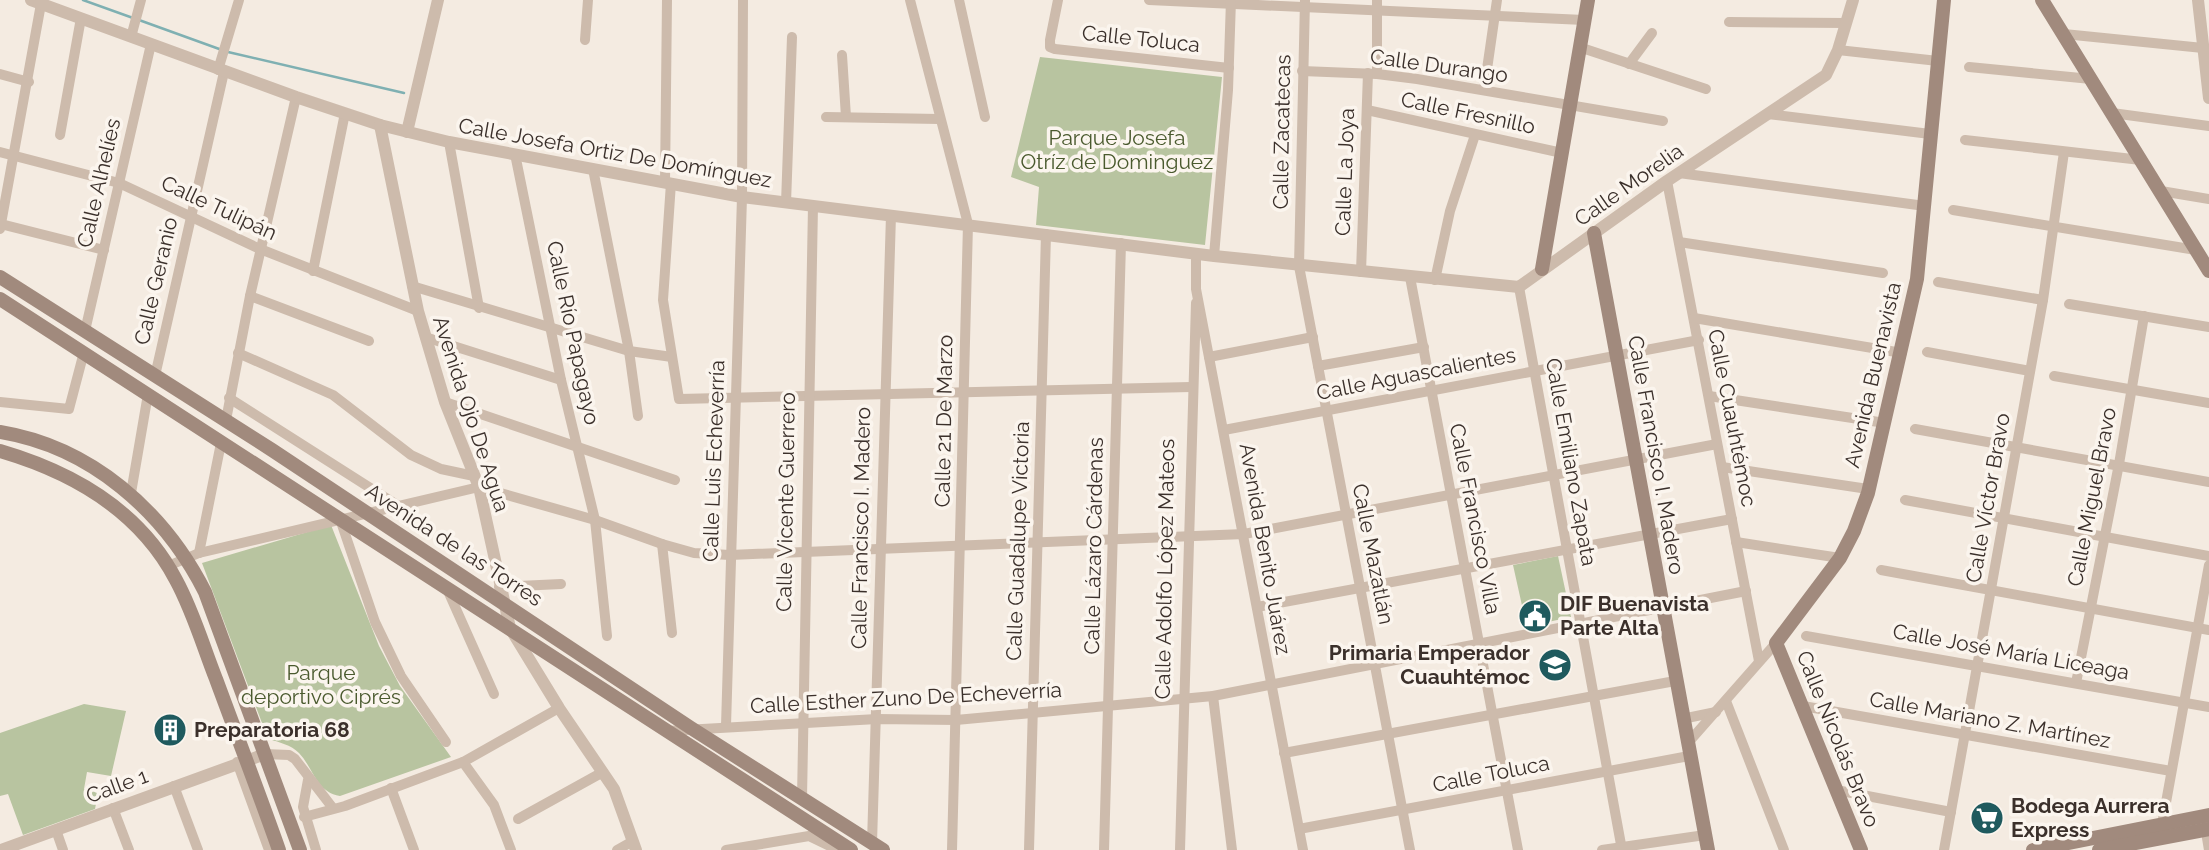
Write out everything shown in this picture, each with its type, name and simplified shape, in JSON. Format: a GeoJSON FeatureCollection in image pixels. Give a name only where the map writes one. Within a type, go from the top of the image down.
{"type":"FeatureCollection","features":[{"type":"Feature","properties":{"kind":"main road"},"geometry":{"type":"LineString","coordinates":[[1542,269],[1588,0]]}},
{"type":"Feature","properties":{"kind":"main road","name":"Avenida Buenavista"},"geometry":{"type":"LineString","coordinates":[[1776,643],[1840,558],[1854,531],[1868,489],[1902,353],[1917,279],[1944,0]]}},
{"type":"Feature","properties":{"kind":"main road"},"geometry":{"type":"LineString","coordinates":[[2042,0],[2204,259]]}},
{"type":"Feature","properties":{"kind":"main road","name":"Calle Francisco I. Madero"},"geometry":{"type":"LineString","coordinates":[[1594,233],[1707,850]]}},
{"type":"Feature","properties":{"kind":"main road","name":"Avenida de las Torres"},"geometry":{"type":"LineString","coordinates":[[0,277],[226,420],[366,513],[500,594],[691,728],[877,846]]}},
{"type":"Feature","properties":{"kind":"main road","name":"Avenida de las Torres"},"geometry":{"type":"LineString","coordinates":[[0,299],[851,850]]}},
{"type":"Feature","properties":{"kind":"main road"},"geometry":{"type":"LineString","coordinates":[[0,432],[17,435],[74,455],[131,493],[194,555],[205,592],[300,850]]}},
{"type":"Feature","properties":{"kind":"main road"},"geometry":{"type":"LineString","coordinates":[[0,451],[39,462],[92,489],[127,517],[168,566],[188,605],[242,761],[279,850]]}},
{"type":"Feature","properties":{"kind":"main road","name":"Calle Nicolás Bravo"},"geometry":{"type":"LineString","coordinates":[[1776,643],[1861,850]]}},
{"type":"Feature","properties":{"kind":"main road"},"geometry":{"type":"LineString","coordinates":[[2099,850],[2160,831],[2207,823]]}},
{"type":"Feature","properties":{"kind":"main road"},"geometry":{"type":"LineString","coordinates":[[2033,850],[2134,841]]}},
{"type":"Feature","properties":{"kind":"street"},"geometry":{"type":"LineString","coordinates":[[132,32],[141,0]]}},
{"type":"Feature","properties":{"kind":"street"},"geometry":{"type":"LineString","coordinates":[[221,66],[239,0]]}},
{"type":"Feature","properties":{"kind":"street"},"geometry":{"type":"LineString","coordinates":[[407,132],[438,0]]}},
{"type":"Feature","properties":{"kind":"street"},"geometry":{"type":"LineString","coordinates":[[585,40],[588,0]]}},
{"type":"Feature","properties":{"kind":"street"},"geometry":{"type":"LineString","coordinates":[[742,198],[743,0]]}},
{"type":"Feature","properties":{"kind":"street","name":"Calle 21 De Marzo"},"geometry":{"type":"LineString","coordinates":[[910,0],[968,225],[952,850]]}},
{"type":"Feature","properties":{"kind":"street"},"geometry":{"type":"LineString","coordinates":[[959,0],[985,117]]}},
{"type":"Feature","properties":{"kind":"street","name":"Calle Toluca"},"geometry":{"type":"LineString","coordinates":[[1058,0],[1050,47],[1229,68]]}},
{"type":"Feature","properties":{"kind":"street"},"geometry":{"type":"LineString","coordinates":[[1149,0],[1377,5],[1584,20]]}},
{"type":"Feature","properties":{"kind":"street"},"geometry":{"type":"LineString","coordinates":[[1484,90],[1497,0]]}},
{"type":"Feature","properties":{"kind":"street"},"geometry":{"type":"LineString","coordinates":[[1853,0],[1838,50],[1938,61]]}},
{"type":"Feature","properties":{"kind":"street"},"geometry":{"type":"LineString","coordinates":[[2198,0],[2209,98]]}},
{"type":"Feature","properties":{"kind":"street"},"geometry":{"type":"LineString","coordinates":[[664,1],[668,183],[663,300],[679,399],[1191,387]]}},
{"type":"Feature","properties":{"kind":"street"},"geometry":{"type":"LineString","coordinates":[[1231,1],[1229,68],[1214,256],[1519,287]]}},
{"type":"Feature","properties":{"kind":"street"},"geometry":{"type":"LineString","coordinates":[[36,2],[29,82],[1,226],[104,250]]}},
{"type":"Feature","properties":{"kind":"street","name":"Calle Josefa Ortiz De Domínguez"},"geometry":{"type":"LineString","coordinates":[[36,2],[132,32],[151,44],[221,66],[296,97],[380,125],[449,142],[742,198],[1214,256]]}},
{"type":"Feature","properties":{"kind":"street","name":"Calle Zacatecas"},"geometry":{"type":"LineString","coordinates":[[1299,266],[1305,3]]}},
{"type":"Feature","properties":{"kind":"street","name":"Calle La Joya"},"geometry":{"type":"LineString","coordinates":[[1361,272],[1367,110],[1373,73],[1377,5]]}},
{"type":"Feature","properties":{"kind":"street"},"geometry":{"type":"LineString","coordinates":[[60,135],[81,18]]}},
{"type":"Feature","properties":{"kind":"street"},"geometry":{"type":"LineString","coordinates":[[1729,22],[1846,23]]}},
{"type":"Feature","properties":{"kind":"street"},"geometry":{"type":"LineString","coordinates":[[1629,64],[1652,33]]}},
{"type":"Feature","properties":{"kind":"street"},"geometry":{"type":"LineString","coordinates":[[2064,34],[2203,48]]}},
{"type":"Feature","properties":{"kind":"street"},"geometry":{"type":"LineString","coordinates":[[786,203],[792,37]]}},
{"type":"Feature","properties":{"kind":"street","name":"Calle Alhelíes"},"geometry":{"type":"LineString","coordinates":[[85,331],[151,44]]}},
{"type":"Feature","properties":{"kind":"street"},"geometry":{"type":"LineString","coordinates":[[1579,47],[1706,89]]}},
{"type":"Feature","properties":{"kind":"street","name":"Calle Morelia"},"geometry":{"type":"LineString","coordinates":[[1519,287],[1679,173],[1831,70],[1838,50]]}},
{"type":"Feature","properties":{"kind":"street"},"geometry":{"type":"LineString","coordinates":[[842,55],[846,117]]}},
{"type":"Feature","properties":{"kind":"street","name":"Calle Geranio"},"geometry":{"type":"LineString","coordinates":[[155,376],[221,66]]}},
{"type":"Feature","properties":{"kind":"street"},"geometry":{"type":"LineString","coordinates":[[1969,67],[2091,79]]}},
{"type":"Feature","properties":{"kind":"street","name":"Calle Durango"},"geometry":{"type":"LineString","coordinates":[[1302,71],[1373,73],[1663,121]]}},
{"type":"Feature","properties":{"kind":"street"},"geometry":{"type":"LineString","coordinates":[[0,74],[29,82]]}},
{"type":"Feature","properties":{"kind":"street"},"geometry":{"type":"LineString","coordinates":[[226,420],[260,249],[296,97]]}},
{"type":"Feature","properties":{"kind":"street","name":"Calle Fresnillo"},"geometry":{"type":"LineString","coordinates":[[1367,110],[1562,153]]}},
{"type":"Feature","properties":{"kind":"street"},"geometry":{"type":"LineString","coordinates":[[313,271],[345,113]]}},
{"type":"Feature","properties":{"kind":"street"},"geometry":{"type":"LineString","coordinates":[[2112,113],[2209,126]]}},
{"type":"Feature","properties":{"kind":"street"},"geometry":{"type":"LineString","coordinates":[[1768,114],[1930,134]]}},
{"type":"Feature","properties":{"kind":"street"},"geometry":{"type":"LineString","coordinates":[[827,117],[939,119]]}},
{"type":"Feature","properties":{"kind":"street","name":"Avenida Ojo De Agua"},"geometry":{"type":"LineString","coordinates":[[380,125],[418,312],[444,402],[477,482],[500,594],[510,628],[559,708],[603,772],[621,806],[634,846]]}},
{"type":"Feature","properties":{"kind":"street"},"geometry":{"type":"LineString","coordinates":[[1436,280],[1450,211],[1475,135]]}},
{"type":"Feature","properties":{"kind":"street"},"geometry":{"type":"LineString","coordinates":[[1965,140],[2141,160]]}},
{"type":"Feature","properties":{"kind":"street"},"geometry":{"type":"LineString","coordinates":[[449,142],[479,308]]}},
{"type":"Feature","properties":{"kind":"street","name":"Calle Tulipán"},"geometry":{"type":"LineString","coordinates":[[0,152],[119,183],[260,249],[418,312]]}},
{"type":"Feature","properties":{"kind":"street","name":"Calle Víctor Bravo"},"geometry":{"type":"LineString","coordinates":[[1944,850],[2043,300],[2064,152]]}},
{"type":"Feature","properties":{"kind":"street","name":"Calle Río Papagayo"},"geometry":{"type":"LineString","coordinates":[[515,154],[561,380],[595,520],[607,636]]}},
{"type":"Feature","properties":{"kind":"street"},"geometry":{"type":"LineString","coordinates":[[593,169],[629,351],[638,416]]}},
{"type":"Feature","properties":{"kind":"street"},"geometry":{"type":"LineString","coordinates":[[1679,173],[1925,206]]}},
{"type":"Feature","properties":{"kind":"street","name":"Calle Cuauhtémoc"},"geometry":{"type":"LineString","coordinates":[[1668,181],[1759,661]]}},
{"type":"Feature","properties":{"kind":"street"},"geometry":{"type":"LineString","coordinates":[[2161,191],[2209,199]]}},
{"type":"Feature","properties":{"kind":"street","name":"Calle Luis Echeverría"},"geometry":{"type":"LineString","coordinates":[[726,726],[742,198]]}},
{"type":"Feature","properties":{"kind":"street","name":"Calle Vicente Guerrero"},"geometry":{"type":"LineString","coordinates":[[803,798],[807,396],[813,206]]}},
{"type":"Feature","properties":{"kind":"street"},"geometry":{"type":"LineString","coordinates":[[1953,210],[2054,226],[2204,259]]}},
{"type":"Feature","properties":{"kind":"street","name":"Calle Francisco I. Madero"},"geometry":{"type":"LineString","coordinates":[[877,846],[877,719],[891,215]]}},
{"type":"Feature","properties":{"kind":"street","name":"Calle Guadalupe Victoria"},"geometry":{"type":"LineString","coordinates":[[1029,850],[1046,234]]}},
{"type":"Feature","properties":{"kind":"street"},"geometry":{"type":"LineString","coordinates":[[1679,242],[1883,273]]}},
{"type":"Feature","properties":{"kind":"street","name":"Calle Lázaro Cárdenas"},"geometry":{"type":"LineString","coordinates":[[1104,850],[1121,243]]}},
{"type":"Feature","properties":{"kind":"street","name":"Avenida Benito Juárez"},"geometry":{"type":"LineString","coordinates":[[1196,253],[1196,289],[1303,850]]}},
{"type":"Feature","properties":{"kind":"street","name":"Calle Mazatlán"},"geometry":{"type":"LineString","coordinates":[[1299,266],[1410,850]]}},
{"type":"Feature","properties":{"kind":"street","name":"Calle Francisco Villa"},"geometry":{"type":"LineString","coordinates":[[1410,277],[1518,850]]}},
{"type":"Feature","properties":{"kind":"street"},"geometry":{"type":"LineString","coordinates":[[1938,282],[2043,300]]}},
{"type":"Feature","properties":{"kind":"street"},"geometry":{"type":"LineString","coordinates":[[412,286],[552,330],[629,351],[672,357]]}},
{"type":"Feature","properties":{"kind":"street","name":"Calle Emiliano Zapata"},"geometry":{"type":"LineString","coordinates":[[1519,287],[1622,848]]}},
{"type":"Feature","properties":{"kind":"street","name":"Calle Adolfo López Mateos"},"geometry":{"type":"LineString","coordinates":[[1180,850],[1191,387],[1196,289]]}},
{"type":"Feature","properties":{"kind":"street"},"geometry":{"type":"LineString","coordinates":[[250,296],[369,341]]}},
{"type":"Feature","properties":{"kind":"street"},"geometry":{"type":"LineString","coordinates":[[2069,304],[2209,327]]}},
{"type":"Feature","properties":{"kind":"street","name":"Calle Miguel Bravo"},"geometry":{"type":"LineString","coordinates":[[2076,683],[2106,537],[2144,316]]}},
{"type":"Feature","properties":{"kind":"street"},"geometry":{"type":"LineString","coordinates":[[1694,318],[1902,353]]}},
{"type":"Feature","properties":{"kind":"street"},"geometry":{"type":"LineString","coordinates":[[425,337],[561,380]]}},
{"type":"Feature","properties":{"kind":"street"},"geometry":{"type":"LineString","coordinates":[[1209,357],[1313,337]]}},
{"type":"Feature","properties":{"kind":"street","name":"Calle Aguascalientes"},"geometry":{"type":"LineString","coordinates":[[1224,430],[1699,340]]}},
{"type":"Feature","properties":{"kind":"street"},"geometry":{"type":"LineString","coordinates":[[1318,366],[1423,347]]}},
{"type":"Feature","properties":{"kind":"street"},"geometry":{"type":"LineString","coordinates":[[0,402],[69,409],[84,352]]}},
{"type":"Feature","properties":{"kind":"street"},"geometry":{"type":"LineString","coordinates":[[1927,352],[2030,371]]}},
{"type":"Feature","properties":{"kind":"street"},"geometry":{"type":"LineString","coordinates":[[238,353],[333,395],[411,455],[477,482],[694,553],[730,555],[1244,534],[1717,444]]}},
{"type":"Feature","properties":{"kind":"street"},"geometry":{"type":"LineString","coordinates":[[2054,376],[2209,403]]}},
{"type":"Feature","properties":{"kind":"street"},"geometry":{"type":"LineString","coordinates":[[131,493],[148,394]]}},
{"type":"Feature","properties":{"kind":"street"},"geometry":{"type":"LineString","coordinates":[[1709,396],[1885,423]]}},
{"type":"Feature","properties":{"kind":"street"},"geometry":{"type":"LineString","coordinates":[[229,398],[397,505]]}},
{"type":"Feature","properties":{"kind":"street"},"geometry":{"type":"LineString","coordinates":[[444,402],[674,480]]}},
{"type":"Feature","properties":{"kind":"street"},"geometry":{"type":"LineString","coordinates":[[1915,429],[2017,445],[2209,482]]}},
{"type":"Feature","properties":{"kind":"street"},"geometry":{"type":"LineString","coordinates":[[194,555],[221,443]]}},
{"type":"Feature","properties":{"kind":"street"},"geometry":{"type":"LineString","coordinates":[[1722,467],[1868,489]]}},
{"type":"Feature","properties":{"kind":"street"},"geometry":{"type":"LineString","coordinates":[[168,566],[194,555],[366,513],[477,482]]}},
{"type":"Feature","properties":{"kind":"street"},"geometry":{"type":"LineString","coordinates":[[1906,500],[2209,555]]}},
{"type":"Feature","properties":{"kind":"street"},"geometry":{"type":"LineString","coordinates":[[340,519],[381,635],[401,676],[446,742]]}},
{"type":"Feature","properties":{"kind":"street"},"geometry":{"type":"LineString","coordinates":[[1257,607],[1732,519]]}},
{"type":"Feature","properties":{"kind":"street"},"geometry":{"type":"LineString","coordinates":[[1736,542],[1840,558]]}},
{"type":"Feature","properties":{"kind":"street"},"geometry":{"type":"LineString","coordinates":[[662,544],[672,633]]}},
{"type":"Feature","properties":{"kind":"street"},"geometry":{"type":"LineString","coordinates":[[2160,831],[2209,565]]}},
{"type":"Feature","properties":{"kind":"street"},"geometry":{"type":"LineString","coordinates":[[1881,570],[2209,629]]}},
{"type":"Feature","properties":{"kind":"street"},"geometry":{"type":"LineString","coordinates":[[500,594],[561,584]]}},
{"type":"Feature","properties":{"kind":"street"},"geometry":{"type":"LineString","coordinates":[[447,587],[494,694]]}},
{"type":"Feature","properties":{"kind":"street","name":"Calle Esther Zuno De Echeverría"},"geometry":{"type":"LineString","coordinates":[[667,731],[877,719],[956,720],[1213,696],[1745,591]]}},
{"type":"Feature","properties":{"kind":"street","name":"Calle José María Liceaga"},"geometry":{"type":"LineString","coordinates":[[1806,636],[2209,707]]}},
{"type":"Feature","properties":{"kind":"street","name":"Avenida Buenavista"},"geometry":{"type":"LineString","coordinates":[[1688,750],[1776,643]]}},
{"type":"Feature","properties":{"kind":"street"},"geometry":{"type":"LineString","coordinates":[[1284,753],[1675,681]]}},
{"type":"Feature","properties":{"kind":"street"},"geometry":{"type":"LineString","coordinates":[[1213,696],[1232,850]]}},
{"type":"Feature","properties":{"kind":"street"},"geometry":{"type":"LineString","coordinates":[[1726,701],[1784,850]]}},
{"type":"Feature","properties":{"kind":"street","name":"Calle Mariano Z. Martínez"},"geometry":{"type":"LineString","coordinates":[[1803,706],[2171,771]]}},
{"type":"Feature","properties":{"kind":"street"},"geometry":{"type":"LineString","coordinates":[[304,817],[332,807],[345,806],[463,762],[559,708]]}},
{"type":"Feature","properties":{"kind":"street"},"geometry":{"type":"LineString","coordinates":[[1682,719],[1717,712]]}},
{"type":"Feature","properties":{"kind":"street","name":"Calle Toluca"},"geometry":{"type":"LineString","coordinates":[[1299,829],[1608,771],[1688,750]]}},
{"type":"Feature","properties":{"kind":"street"},"geometry":{"type":"LineString","coordinates":[[265,754],[289,755],[332,807]]}},
{"type":"Feature","properties":{"kind":"street","name":"Calle 1"},"geometry":{"type":"LineString","coordinates":[[1,850],[265,754]]}},
{"type":"Feature","properties":{"kind":"street"},"geometry":{"type":"LineString","coordinates":[[242,761],[269,850]]}},
{"type":"Feature","properties":{"kind":"street"},"geometry":{"type":"LineString","coordinates":[[463,762],[494,804],[511,850]]}},
{"type":"Feature","properties":{"kind":"street"},"geometry":{"type":"LineString","coordinates":[[517,819],[603,772]]}},
{"type":"Feature","properties":{"kind":"street"},"geometry":{"type":"LineString","coordinates":[[308,780],[304,797],[304,817],[316,850]]}},
{"type":"Feature","properties":{"kind":"street"},"geometry":{"type":"LineString","coordinates":[[174,786],[198,850]]}},
{"type":"Feature","properties":{"kind":"street"},"geometry":{"type":"LineString","coordinates":[[391,788],[414,850]]}},
{"type":"Feature","properties":{"kind":"street"},"geometry":{"type":"LineString","coordinates":[[1836,790],[1951,812]]}},
{"type":"Feature","properties":{"kind":"street"},"geometry":{"type":"LineString","coordinates":[[113,808],[129,850]]}},
{"type":"Feature","properties":{"kind":"street"},"geometry":{"type":"LineString","coordinates":[[2207,823],[2209,850]]}},
{"type":"Feature","properties":{"kind":"street"},"geometry":{"type":"LineString","coordinates":[[56,830],[63,850]]}},
{"type":"Feature","properties":{"kind":"street"},"geometry":{"type":"LineString","coordinates":[[1602,850],[1704,835]]}},
{"type":"Feature","properties":{"kind":"street"},"geometry":{"type":"LineString","coordinates":[[726,850],[797,837],[822,840],[838,850]]}},
{"type":"Feature","properties":{"kind":"street"},"geometry":{"type":"LineString","coordinates":[[617,850],[634,846]]}},
{"type":"Feature","properties":{"kind":"green space","name":"Parque Josefa Otríz de Dominguez"},"geometry":{"type":"Polygon","coordinates":[[[1040,57],[1222,77],[1205,245],[1036,225],[1039,187],[1011,177],[1040,57]]]}},
{"type":"Feature","properties":{"kind":"green space","name":"Parque deportivo Ciprés"},"geometry":{"type":"Polygon","coordinates":[[[331,525],[379,646],[400,686],[451,757],[340,796],[332,794],[320,785],[296,750],[268,739],[202,563],[331,525]]]}},
{"type":"Feature","properties":{"kind":"green space"},"geometry":{"type":"Polygon","coordinates":[[[1558,556],[1571,617],[1548,622],[1544,605],[1523,610],[1513,565],[1558,556]]]}},
{"type":"Feature","properties":{"kind":"green space"},"geometry":{"type":"Polygon","coordinates":[[[84,704],[126,711],[111,776],[87,772],[84,789],[98,793],[95,809],[23,835],[8,794],[0,796],[0,733],[84,704]]]}},
{"type":"Feature","properties":{"kind":"waterway"},"geometry":{"type":"LineString","coordinates":[[83,0],[133,18]]}},
{"type":"Feature","properties":{"kind":"waterway"},"geometry":{"type":"LineString","coordinates":[[139,20],[222,50]]}},
{"type":"Feature","properties":{"kind":"waterway"},"geometry":{"type":"LineString","coordinates":[[228,52],[404,93]]}},
{"type":"Feature","properties":{"kind":"place","name":"DIF Buenavista Parte Alta"},"geometry":{"type":"Point","coordinates":[1535,616]}},
{"type":"Feature","properties":{"kind":"place","name":"Primaria Emperador Cuauhtémoc"},"geometry":{"type":"Point","coordinates":[1555,665]}},
{"type":"Feature","properties":{"kind":"place","name":"Preparatoria 68"},"geometry":{"type":"Point","coordinates":[170,730]}},
{"type":"Feature","properties":{"kind":"place","name":"Bodega Aurrera Express"},"geometry":{"type":"Point","coordinates":[1987,818]}}]}
